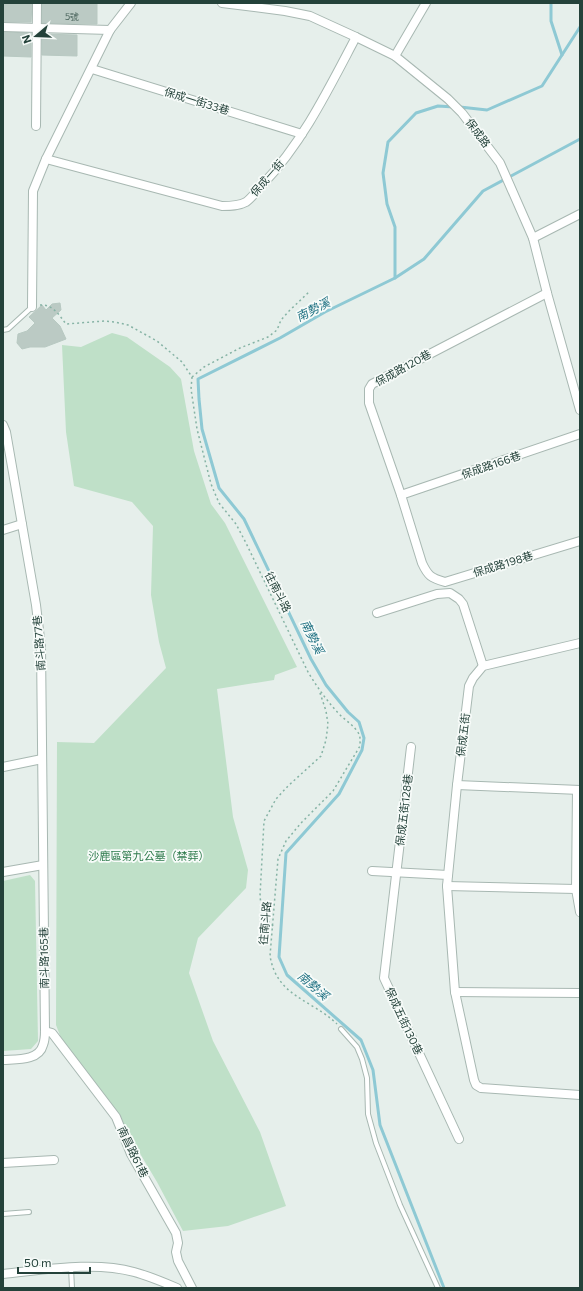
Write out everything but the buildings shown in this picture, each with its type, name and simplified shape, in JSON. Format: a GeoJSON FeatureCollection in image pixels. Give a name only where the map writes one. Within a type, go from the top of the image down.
{"type":"FeatureCollection","features":[{"type":"Feature","properties":{"kind":"street"},"geometry":{"type":"LineString","coordinates":[[36,126],[38,28],[37,3]]}},
{"type":"Feature","properties":{"kind":"street"},"geometry":{"type":"LineString","coordinates":[[32,307],[33,191],[46,159],[92,69],[110,30],[131,3]]}},
{"type":"Feature","properties":{"kind":"street","name":"保成路"},"geometry":{"type":"LineString","coordinates":[[222,3],[236,6],[285,7],[310,16],[356,37],[395,56],[448,99],[462,113],[500,163],[533,238],[580,410]]}},
{"type":"Feature","properties":{"kind":"street"},"geometry":{"type":"LineString","coordinates":[[395,56],[426,3]]}},
{"type":"Feature","properties":{"kind":"street"},"geometry":{"type":"LineString","coordinates":[[3,26],[110,30]]}},
{"type":"Feature","properties":{"kind":"street","name":"保成一街"},"geometry":{"type":"LineString","coordinates":[[46,159],[222,206],[234,206],[246,202],[276,170],[302,134],[333,81],[356,37]]}},
{"type":"Feature","properties":{"kind":"street","name":"保成一街33巷"},"geometry":{"type":"LineString","coordinates":[[92,69],[302,134]]}},
{"type":"Feature","properties":{"kind":"street"},"geometry":{"type":"LineString","coordinates":[[533,238],[580,214]]}},
{"type":"Feature","properties":{"kind":"street","name":"保成路120巷"},"geometry":{"type":"LineString","coordinates":[[426,573],[370,403],[369,390],[372,384],[547,293]]}},
{"type":"Feature","properties":{"kind":"street","name":"南斗路77巷"},"geometry":{"type":"LineString","coordinates":[[3,425],[6,432],[36,604],[41,647],[42,865]]}},
{"type":"Feature","properties":{"kind":"street","name":"保成路166巷"},"geometry":{"type":"LineString","coordinates":[[401,495],[580,434]]}},
{"type":"Feature","properties":{"kind":"street"},"geometry":{"type":"LineString","coordinates":[[3,530],[22,524]]}},
{"type":"Feature","properties":{"kind":"street","name":"保成路198巷"},"geometry":{"type":"LineString","coordinates":[[426,573],[433,578],[445,582],[580,541]]}},
{"type":"Feature","properties":{"kind":"street"},"geometry":{"type":"LineString","coordinates":[[377,613],[437,594],[450,593],[459,599],[463,604],[483,666],[580,643]]}},
{"type":"Feature","properties":{"kind":"street","name":"保成五街"},"geometry":{"type":"LineString","coordinates":[[483,666],[473,678],[469,686],[447,886],[455,992],[474,1080],[476,1085],[481,1088],[580,1095]]}},
{"type":"Feature","properties":{"kind":"street","name":"保成五街128巷"},"geometry":{"type":"LineString","coordinates":[[396,873],[412,747]]}},
{"type":"Feature","properties":{"kind":"street"},"geometry":{"type":"LineString","coordinates":[[3,767],[42,759]]}},
{"type":"Feature","properties":{"kind":"street"},"geometry":{"type":"LineString","coordinates":[[457,785],[578,790],[576,889],[580,912]]}},
{"type":"Feature","properties":{"kind":"street"},"geometry":{"type":"LineString","coordinates":[[3,872],[42,865]]}},
{"type":"Feature","properties":{"kind":"street","name":"南斗路165巷"},"geometry":{"type":"LineString","coordinates":[[3,1060],[23,1059],[38,1053],[44,1044],[42,865]]}},
{"type":"Feature","properties":{"kind":"street"},"geometry":{"type":"LineString","coordinates":[[372,871],[448,876]]}},
{"type":"Feature","properties":{"kind":"street","name":"保成五街130巷"},"geometry":{"type":"LineString","coordinates":[[396,873],[384,978],[459,1139]]}},
{"type":"Feature","properties":{"kind":"street"},"geometry":{"type":"LineString","coordinates":[[447,886],[576,889]]}},
{"type":"Feature","properties":{"kind":"street"},"geometry":{"type":"LineString","coordinates":[[455,992],[580,993]]}},
{"type":"Feature","properties":{"kind":"street","name":"南昌路61巷"},"geometry":{"type":"LineString","coordinates":[[45,1031],[52,1033],[116,1117],[131,1154],[176,1233],[178,1243],[176,1252],[178,1261],[192,1288]]}},
{"type":"Feature","properties":{"kind":"street"},"geometry":{"type":"LineString","coordinates":[[3,1164],[54,1160]]}},
{"type":"Feature","properties":{"kind":"street"},"geometry":{"type":"LineString","coordinates":[[3,1274],[102,1267],[134,1272],[158,1284],[177,1288]]}},
{"type":"Feature","properties":{"kind":"lane"},"geometry":{"type":"LineString","coordinates":[[3,330],[8,329],[32,307]]}},
{"type":"Feature","properties":{"kind":"lane"},"geometry":{"type":"LineString","coordinates":[[341,1028],[357,1047],[362,1058],[367,1078],[368,1114],[376,1143],[400,1205],[438,1288]]}},
{"type":"Feature","properties":{"kind":"lane"},"geometry":{"type":"LineString","coordinates":[[3,1214],[29,1212]]}},
{"type":"Feature","properties":{"kind":"lane"},"geometry":{"type":"LineString","coordinates":[[71,1268],[72,1288]]}},
{"type":"Feature","properties":{"kind":"path"},"geometry":{"type":"LineString","coordinates":[[32,307],[45,305],[52,307],[66,324],[115,322],[128,325],[157,341],[182,362],[192,377],[204,368],[240,348],[268,337],[277,330],[281,320],[288,312],[310,291]]}},
{"type":"Feature","properties":{"kind":"path","name":"往南斗路"},"geometry":{"type":"LineString","coordinates":[[192,377],[191,389],[197,429],[211,484],[219,503],[236,524],[308,672],[320,691],[341,716],[358,732],[360,738],[360,746],[333,791],[301,823],[286,841],[278,859],[270,956],[272,966],[278,979],[300,999],[320,1010],[341,1028]]}},
{"type":"Feature","properties":{"kind":"path"},"geometry":{"type":"LineString","coordinates":[[272,926],[262,914],[260,896],[264,821],[276,798],[322,756],[328,724],[320,691]]}},
{"type":"Feature","properties":{"kind":"green space","name":"沙鹿區第九公墓（禁葬）"},"geometry":{"type":"Polygon","coordinates":[[[112,333],[127,337],[170,367],[181,379],[194,451],[211,504],[225,523],[297,667],[275,675],[274,680],[217,689],[233,817],[248,870],[246,888],[198,938],[189,973],[213,1041],[260,1132],[286,1206],[228,1226],[183,1231],[157,1182],[117,1115],[61,1038],[56,1025],[57,742],[94,743],[166,668],[159,642],[151,595],[153,526],[132,502],[74,486],[66,432],[62,345],[81,347],[112,333]]]}},
{"type":"Feature","properties":{"kind":"green space"},"geometry":{"type":"Polygon","coordinates":[[[30,875],[35,881],[38,1041],[31,1049],[3,1051],[3,881],[30,875]]]}},
{"type":"Feature","properties":{"kind":"waterway"},"geometry":{"type":"LineString","coordinates":[[551,3],[551,21],[562,55]]}},
{"type":"Feature","properties":{"kind":"waterway"},"geometry":{"type":"LineString","coordinates":[[460,107],[487,110],[542,86],[580,27]]}},
{"type":"Feature","properties":{"kind":"waterway"},"geometry":{"type":"LineString","coordinates":[[395,278],[395,227],[387,204],[383,173],[388,142],[416,113],[438,106],[454,107]]}},
{"type":"Feature","properties":{"kind":"waterway","name":"南勢溪"},"geometry":{"type":"LineString","coordinates":[[444,1288],[380,1125],[373,1070],[361,1040],[287,975],[279,957],[286,853],[339,794],[362,750],[364,738],[359,722],[348,712],[326,685],[311,659],[244,519],[219,488],[202,429],[198,379],[280,338],[325,312],[395,278],[424,259],[483,191],[580,139]]}}]}
